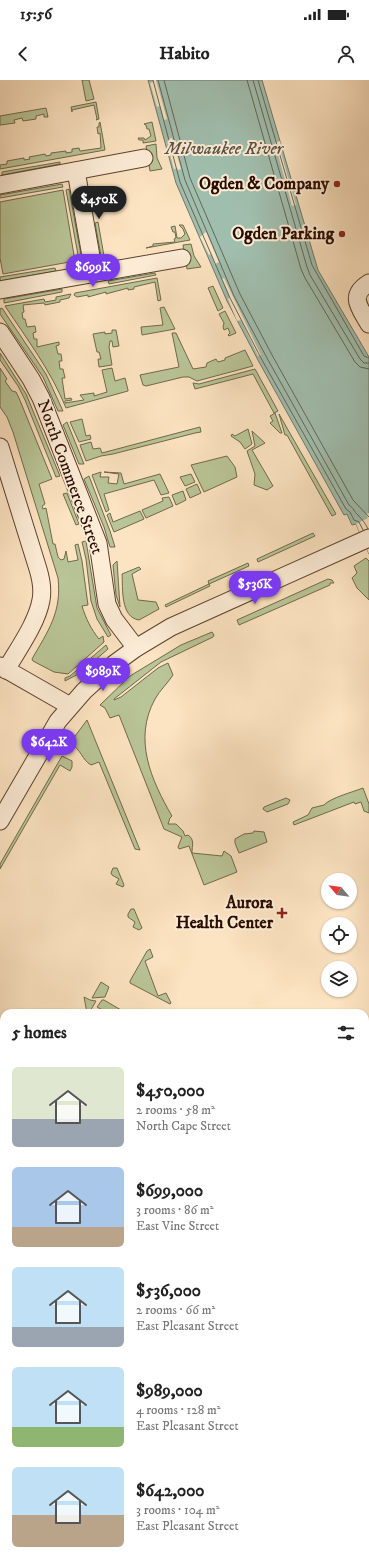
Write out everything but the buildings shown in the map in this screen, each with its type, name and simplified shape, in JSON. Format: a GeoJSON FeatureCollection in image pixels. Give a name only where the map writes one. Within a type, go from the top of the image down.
{"type":"FeatureCollection","features":[{"type":"Feature","properties":{"kind":"street"},"geometry":{"type":"LineString","coordinates":[[0,185],[144,158]]}},
{"type":"Feature","properties":{"kind":"street"},"geometry":{"type":"LineString","coordinates":[[76,171],[94,273]]}},
{"type":"Feature","properties":{"kind":"street"},"geometry":{"type":"LineString","coordinates":[[0,290],[182,258]]}},
{"type":"Feature","properties":{"kind":"street"},"geometry":{"type":"LineString","coordinates":[[369,283],[360,290],[357,299],[357,304],[369,324]]}},
{"type":"Feature","properties":{"kind":"street","name":"North Commerce Street"},"geometry":{"type":"LineString","coordinates":[[0,332],[31,379],[41,398],[98,543],[107,604],[114,619],[136,648]]}},
{"type":"Feature","properties":{"kind":"street"},"geometry":{"type":"LineString","coordinates":[[0,448],[42,587],[42,599],[37,615],[3,668],[70,706]]}},
{"type":"Feature","properties":{"kind":"street"},"geometry":{"type":"LineString","coordinates":[[0,821],[47,738],[70,706],[98,677],[136,648],[171,627],[366,539]]}},
{"type":"Feature","properties":{"kind":"green space"},"geometry":{"type":"Polygon","coordinates":[[[82,80],[89,80],[94,99],[86,101],[82,80]]]}},
{"type":"Feature","properties":{"kind":"green space"},"geometry":{"type":"Polygon","coordinates":[[[96,102],[99,119],[96,120],[94,105],[72,110],[72,112],[71,107],[96,102]]]}},
{"type":"Feature","properties":{"kind":"green space"},"geometry":{"type":"Polygon","coordinates":[[[46,108],[48,117],[44,117],[44,114],[36,116],[36,119],[23,121],[22,118],[14,120],[15,123],[0,125],[0,116],[46,108]]]}},
{"type":"Feature","properties":{"kind":"green space"},"geometry":{"type":"Polygon","coordinates":[[[100,122],[105,150],[0,169],[0,165],[7,164],[7,161],[24,158],[24,160],[30,159],[29,157],[45,154],[46,156],[51,155],[51,153],[66,151],[66,153],[72,152],[72,149],[79,148],[80,151],[101,148],[100,133],[98,134],[97,127],[99,127],[100,122]]]}},
{"type":"Feature","properties":{"kind":"green space"},"geometry":{"type":"Polygon","coordinates":[[[152,122],[156,141],[143,143],[143,140],[139,140],[138,138],[144,138],[145,140],[151,136],[149,129],[147,129],[146,125],[144,124],[152,122]]]}},
{"type":"Feature","properties":{"kind":"green space"},"geometry":{"type":"Polygon","coordinates":[[[156,144],[157,158],[162,169],[150,171],[146,146],[156,144]]]}},
{"type":"Feature","properties":{"kind":"green space"},"geometry":{"type":"Polygon","coordinates":[[[60,162],[60,164],[2,175],[2,172],[60,162]]]}},
{"type":"Feature","properties":{"kind":"green space"},"geometry":{"type":"Polygon","coordinates":[[[62,184],[63,187],[0,198],[0,195],[62,184]]]}},
{"type":"Feature","properties":{"kind":"green space"},"geometry":{"type":"Polygon","coordinates":[[[69,189],[82,260],[79,260],[66,190],[69,189]]]}},
{"type":"Feature","properties":{"kind":"green space"},"geometry":{"type":"Polygon","coordinates":[[[63,190],[75,261],[3,274],[0,258],[0,202],[63,190]]]}},
{"type":"Feature","properties":{"kind":"green space"},"geometry":{"type":"Polygon","coordinates":[[[98,222],[104,256],[101,256],[95,223],[98,222]]]}},
{"type":"Feature","properties":{"kind":"green space"},"geometry":{"type":"Polygon","coordinates":[[[179,225],[183,225],[190,240],[146,248],[153,246],[153,244],[175,242],[175,232],[173,232],[171,227],[175,226],[177,238],[181,238],[185,234],[179,225]]]}},
{"type":"Feature","properties":{"kind":"green space"},"geometry":{"type":"Polygon","coordinates":[[[191,244],[194,256],[201,267],[187,269],[183,245],[191,244]]]}},
{"type":"Feature","properties":{"kind":"green space"},"geometry":{"type":"Polygon","coordinates":[[[55,268],[56,271],[0,281],[0,277],[55,268]]]}},
{"type":"Feature","properties":{"kind":"green space"},"geometry":{"type":"Polygon","coordinates":[[[155,273],[156,275],[109,284],[108,281],[155,273]]]}},
{"type":"Feature","properties":{"kind":"green space"},"geometry":{"type":"Polygon","coordinates":[[[157,278],[161,300],[158,301],[155,282],[134,287],[134,289],[128,290],[128,288],[88,297],[88,295],[77,297],[74,295],[75,293],[157,278]]]}},
{"type":"Feature","properties":{"kind":"green space"},"geometry":{"type":"Polygon","coordinates":[[[213,286],[223,308],[218,311],[208,288],[213,286]]]}},
{"type":"Feature","properties":{"kind":"green space"},"geometry":{"type":"Polygon","coordinates":[[[62,289],[62,292],[4,303],[4,299],[62,289]]]}},
{"type":"Feature","properties":{"kind":"green space"},"geometry":{"type":"Polygon","coordinates":[[[71,294],[69,298],[60,300],[60,302],[45,305],[44,303],[23,305],[24,312],[22,313],[27,327],[35,326],[36,332],[33,333],[34,339],[37,339],[37,347],[59,342],[59,345],[56,346],[58,354],[61,354],[62,361],[59,361],[60,369],[63,369],[65,378],[62,378],[65,399],[71,398],[72,400],[65,401],[65,403],[84,400],[80,395],[94,393],[94,396],[107,392],[102,370],[112,368],[115,381],[125,378],[128,391],[66,408],[46,368],[5,306],[44,299],[45,302],[56,300],[56,297],[71,294]]]}},
{"type":"Feature","properties":{"kind":"green space"},"geometry":{"type":"Polygon","coordinates":[[[164,307],[175,329],[142,335],[141,327],[163,325],[160,308],[164,307]]]}},
{"type":"Feature","properties":{"kind":"green space"},"geometry":{"type":"Polygon","coordinates":[[[2,308],[46,374],[63,411],[58,411],[43,377],[0,314],[0,309],[2,308]]]}},
{"type":"Feature","properties":{"kind":"green space"},"geometry":{"type":"Polygon","coordinates":[[[225,311],[236,333],[229,336],[228,335],[230,333],[228,328],[224,330],[224,323],[219,314],[225,311]]]}},
{"type":"Feature","properties":{"kind":"green space"},"geometry":{"type":"Polygon","coordinates":[[[112,330],[116,330],[119,346],[113,347],[112,341],[110,341],[109,347],[112,365],[99,367],[98,359],[101,359],[99,352],[97,352],[93,334],[105,332],[105,334],[112,333],[112,330]]]}},
{"type":"Feature","properties":{"kind":"green space"},"geometry":{"type":"Polygon","coordinates":[[[172,333],[176,333],[193,369],[206,367],[207,363],[216,359],[218,362],[225,360],[225,358],[245,350],[253,366],[197,381],[189,377],[183,377],[146,386],[143,385],[140,375],[179,367],[172,333]]]}},
{"type":"Feature","properties":{"kind":"green space"},"geometry":{"type":"Polygon","coordinates":[[[0,353],[26,394],[60,476],[56,477],[25,400],[18,386],[0,360],[0,353]]]}},
{"type":"Feature","properties":{"kind":"green space"},"geometry":{"type":"Polygon","coordinates":[[[0,368],[7,379],[5,381],[12,391],[16,392],[19,398],[52,479],[39,484],[45,504],[42,506],[43,509],[46,508],[53,544],[55,544],[58,557],[61,560],[64,559],[66,551],[68,562],[78,560],[75,545],[78,544],[88,605],[82,606],[89,624],[96,635],[99,639],[103,636],[104,642],[68,674],[54,672],[33,661],[32,659],[48,630],[56,611],[59,590],[58,578],[13,432],[7,417],[0,407],[0,368]]]}},
{"type":"Feature","properties":{"kind":"green space"},"geometry":{"type":"Polygon","coordinates":[[[255,369],[278,411],[274,413],[253,374],[195,389],[193,383],[199,384],[255,369]]]}},
{"type":"Feature","properties":{"kind":"green space"},"geometry":{"type":"Polygon","coordinates":[[[275,413],[282,433],[280,433],[270,423],[273,421],[270,416],[275,413]]]}},
{"type":"Feature","properties":{"kind":"green space"},"geometry":{"type":"Polygon","coordinates":[[[279,414],[336,514],[332,516],[287,435],[285,435],[279,414]]]}},
{"type":"Feature","properties":{"kind":"green space"},"geometry":{"type":"Polygon","coordinates":[[[82,419],[86,436],[90,435],[91,439],[79,442],[70,422],[82,419]]]}},
{"type":"Feature","properties":{"kind":"green space"},"geometry":{"type":"Polygon","coordinates":[[[67,422],[84,464],[79,464],[63,425],[67,422]]]}},
{"type":"Feature","properties":{"kind":"green space"},"geometry":{"type":"Polygon","coordinates":[[[200,427],[201,432],[86,461],[80,445],[91,442],[93,449],[100,448],[102,453],[200,427]]]}},
{"type":"Feature","properties":{"kind":"green space"},"geometry":{"type":"Polygon","coordinates":[[[248,429],[252,444],[245,449],[240,442],[231,436],[232,434],[235,436],[248,429]]]}},
{"type":"Feature","properties":{"kind":"green space"},"geometry":{"type":"Polygon","coordinates":[[[252,431],[265,443],[252,450],[273,486],[267,490],[254,485],[255,474],[247,451],[255,446],[252,431]]]}},
{"type":"Feature","properties":{"kind":"green space"},"geometry":{"type":"Polygon","coordinates":[[[227,456],[235,467],[237,477],[204,492],[191,465],[227,456]]]}},
{"type":"Feature","properties":{"kind":"green space"},"geometry":{"type":"Polygon","coordinates":[[[101,472],[100,477],[109,477],[108,483],[117,484],[119,474],[104,472],[121,473],[124,484],[160,474],[169,493],[161,495],[154,480],[104,494],[109,510],[106,512],[92,475],[101,472]]]}},
{"type":"Feature","properties":{"kind":"green space"},"geometry":{"type":"Polygon","coordinates":[[[191,474],[195,482],[185,486],[180,477],[191,474]]]}},
{"type":"Feature","properties":{"kind":"green space"},"geometry":{"type":"Polygon","coordinates":[[[89,476],[115,547],[110,547],[104,527],[84,479],[89,476]]]}},
{"type":"Feature","properties":{"kind":"green space"},"geometry":{"type":"Polygon","coordinates":[[[197,484],[201,493],[190,498],[186,489],[197,484]]]}},
{"type":"Feature","properties":{"kind":"green space"},"geometry":{"type":"Polygon","coordinates":[[[183,491],[186,500],[176,505],[172,495],[183,491]]]}},
{"type":"Feature","properties":{"kind":"green space"},"geometry":{"type":"Polygon","coordinates":[[[67,493],[79,524],[76,525],[63,494],[67,493]]]}},
{"type":"Feature","properties":{"kind":"green space"},"geometry":{"type":"Polygon","coordinates":[[[169,497],[173,506],[146,518],[142,510],[163,501],[162,498],[169,497]]]}},
{"type":"Feature","properties":{"kind":"green space"},"geometry":{"type":"Polygon","coordinates":[[[140,511],[144,519],[114,532],[107,515],[110,513],[113,522],[140,511]]]}},
{"type":"Feature","properties":{"kind":"green space"},"geometry":{"type":"Polygon","coordinates":[[[313,533],[315,536],[258,562],[257,559],[313,533]]]}},
{"type":"Feature","properties":{"kind":"green space"},"geometry":{"type":"Polygon","coordinates":[[[86,541],[97,608],[111,635],[108,637],[97,619],[91,601],[86,559],[82,542],[86,541]]]}},
{"type":"Feature","properties":{"kind":"green space"},"geometry":{"type":"Polygon","coordinates":[[[366,558],[369,561],[369,600],[357,588],[352,578],[357,573],[354,566],[366,558]]]}},
{"type":"Feature","properties":{"kind":"green space"},"geometry":{"type":"Polygon","coordinates":[[[117,561],[120,607],[116,595],[113,565],[117,561]]]}},
{"type":"Feature","properties":{"kind":"green space"},"geometry":{"type":"Polygon","coordinates":[[[248,563],[249,566],[209,584],[208,581],[248,563]]]}},
{"type":"Feature","properties":{"kind":"green space"},"geometry":{"type":"Polygon","coordinates":[[[139,567],[141,569],[132,574],[138,600],[156,602],[159,609],[139,620],[128,614],[124,601],[122,574],[139,567]]]}},
{"type":"Feature","properties":{"kind":"green space"},"geometry":{"type":"Polygon","coordinates":[[[328,579],[332,580],[334,583],[330,583],[330,585],[239,625],[237,620],[328,579]]]}},
{"type":"Feature","properties":{"kind":"green space"},"geometry":{"type":"Polygon","coordinates":[[[209,584],[210,586],[166,607],[165,605],[209,584]]]}},
{"type":"Feature","properties":{"kind":"green space"},"geometry":{"type":"Polygon","coordinates":[[[212,632],[214,635],[213,637],[161,662],[114,699],[121,697],[158,668],[168,663],[173,675],[155,699],[145,729],[147,759],[157,788],[172,816],[168,824],[176,824],[183,831],[185,836],[188,835],[192,839],[192,853],[222,856],[224,851],[231,856],[237,872],[204,885],[189,846],[179,849],[178,847],[182,837],[164,829],[119,715],[110,718],[105,708],[100,705],[130,676],[181,645],[212,632]]]}},
{"type":"Feature","properties":{"kind":"green space"},"geometry":{"type":"Polygon","coordinates":[[[106,645],[108,649],[80,673],[65,681],[65,678],[70,676],[106,645]]]}},
{"type":"Feature","properties":{"kind":"green space"},"geometry":{"type":"Polygon","coordinates":[[[87,720],[140,850],[135,849],[99,762],[91,765],[85,760],[77,748],[70,743],[87,720]]]}},
{"type":"Feature","properties":{"kind":"green space"},"geometry":{"type":"Polygon","coordinates":[[[62,756],[72,761],[70,771],[60,765],[0,869],[0,864],[62,756]]]}},
{"type":"Feature","properties":{"kind":"green space"},"geometry":{"type":"Polygon","coordinates":[[[363,788],[369,804],[369,813],[364,811],[361,802],[355,804],[354,802],[294,825],[293,822],[308,815],[312,808],[324,805],[336,798],[363,788]]]}},
{"type":"Feature","properties":{"kind":"green space"},"geometry":{"type":"Polygon","coordinates":[[[286,798],[290,800],[288,804],[267,812],[263,809],[264,807],[286,798]]]}},
{"type":"Feature","properties":{"kind":"green space"},"geometry":{"type":"Polygon","coordinates":[[[254,831],[264,832],[267,842],[239,853],[235,839],[244,834],[253,833],[254,831]]]}},
{"type":"Feature","properties":{"kind":"green space"},"geometry":{"type":"Polygon","coordinates":[[[113,868],[117,868],[124,885],[123,887],[116,884],[119,879],[112,875],[111,873],[113,868]]]}},
{"type":"Feature","properties":{"kind":"green space"},"geometry":{"type":"Polygon","coordinates":[[[131,909],[134,909],[142,928],[139,930],[133,927],[135,922],[128,917],[131,909]]]}},
{"type":"Feature","properties":{"kind":"green space"},"geometry":{"type":"Polygon","coordinates":[[[150,949],[153,957],[145,961],[158,996],[166,993],[171,1003],[170,1004],[130,983],[147,951],[150,949]]]}},
{"type":"Feature","properties":{"kind":"green space"},"geometry":{"type":"Polygon","coordinates":[[[101,982],[109,987],[105,997],[92,998],[101,982]]]}},
{"type":"Feature","properties":{"kind":"green space"},"geometry":{"type":"Polygon","coordinates":[[[84,997],[96,1001],[91,1009],[86,1009],[84,997]]]}},
{"type":"Feature","properties":{"kind":"green space"},"geometry":{"type":"Polygon","coordinates":[[[102,1000],[104,1000],[119,1009],[101,1009],[97,1007],[102,1000]]]}},
{"type":"Feature","properties":{"kind":"water","name":"Milwaukee River"},"geometry":{"type":"Polygon","coordinates":[[[148,80],[262,80],[318,270],[369,357],[369,554],[356,524],[352,525],[347,514],[344,515],[227,301],[176,183],[148,80]]]}},
{"type":"Feature","properties":{"kind":"pier"},"geometry":{"type":"Polygon","coordinates":[[[153,80],[156,80],[167,119],[164,120],[160,106],[157,107],[150,83],[153,82],[153,80]]]}},
{"type":"Feature","properties":{"kind":"pier"},"geometry":{"type":"Polygon","coordinates":[[[172,138],[181,169],[178,170],[177,168],[174,169],[169,150],[171,149],[168,139],[172,138]]]}},
{"type":"Feature","properties":{"kind":"pier"},"geometry":{"type":"Polygon","coordinates":[[[280,141],[281,145],[279,146],[296,205],[292,206],[275,143],[280,141]]]}},
{"type":"Feature","properties":{"kind":"pier"},"geometry":{"type":"Polygon","coordinates":[[[206,232],[219,262],[215,264],[211,254],[209,255],[200,237],[206,232]]]}},
{"type":"Feature","properties":{"kind":"pier"},"geometry":{"type":"Polygon","coordinates":[[[224,278],[261,355],[258,356],[241,320],[237,321],[228,299],[230,297],[222,279],[224,278]]]}},
{"type":"Feature","properties":{"kind":"pier"},"geometry":{"type":"Polygon","coordinates":[[[369,513],[369,554],[356,524],[368,518],[366,514],[369,513]]]}},
{"type":"Feature","properties":{"kind":"place","name":"Ogden & Company"},"geometry":{"type":"Point","coordinates":[337,184]}},
{"type":"Feature","properties":{"kind":"place","name":"Ogden Parking"},"geometry":{"type":"Point","coordinates":[342,234]}},
{"type":"Feature","properties":{"kind":"place","name":"Aurora Health Center"},"geometry":{"type":"Point","coordinates":[282,913]}}]}
